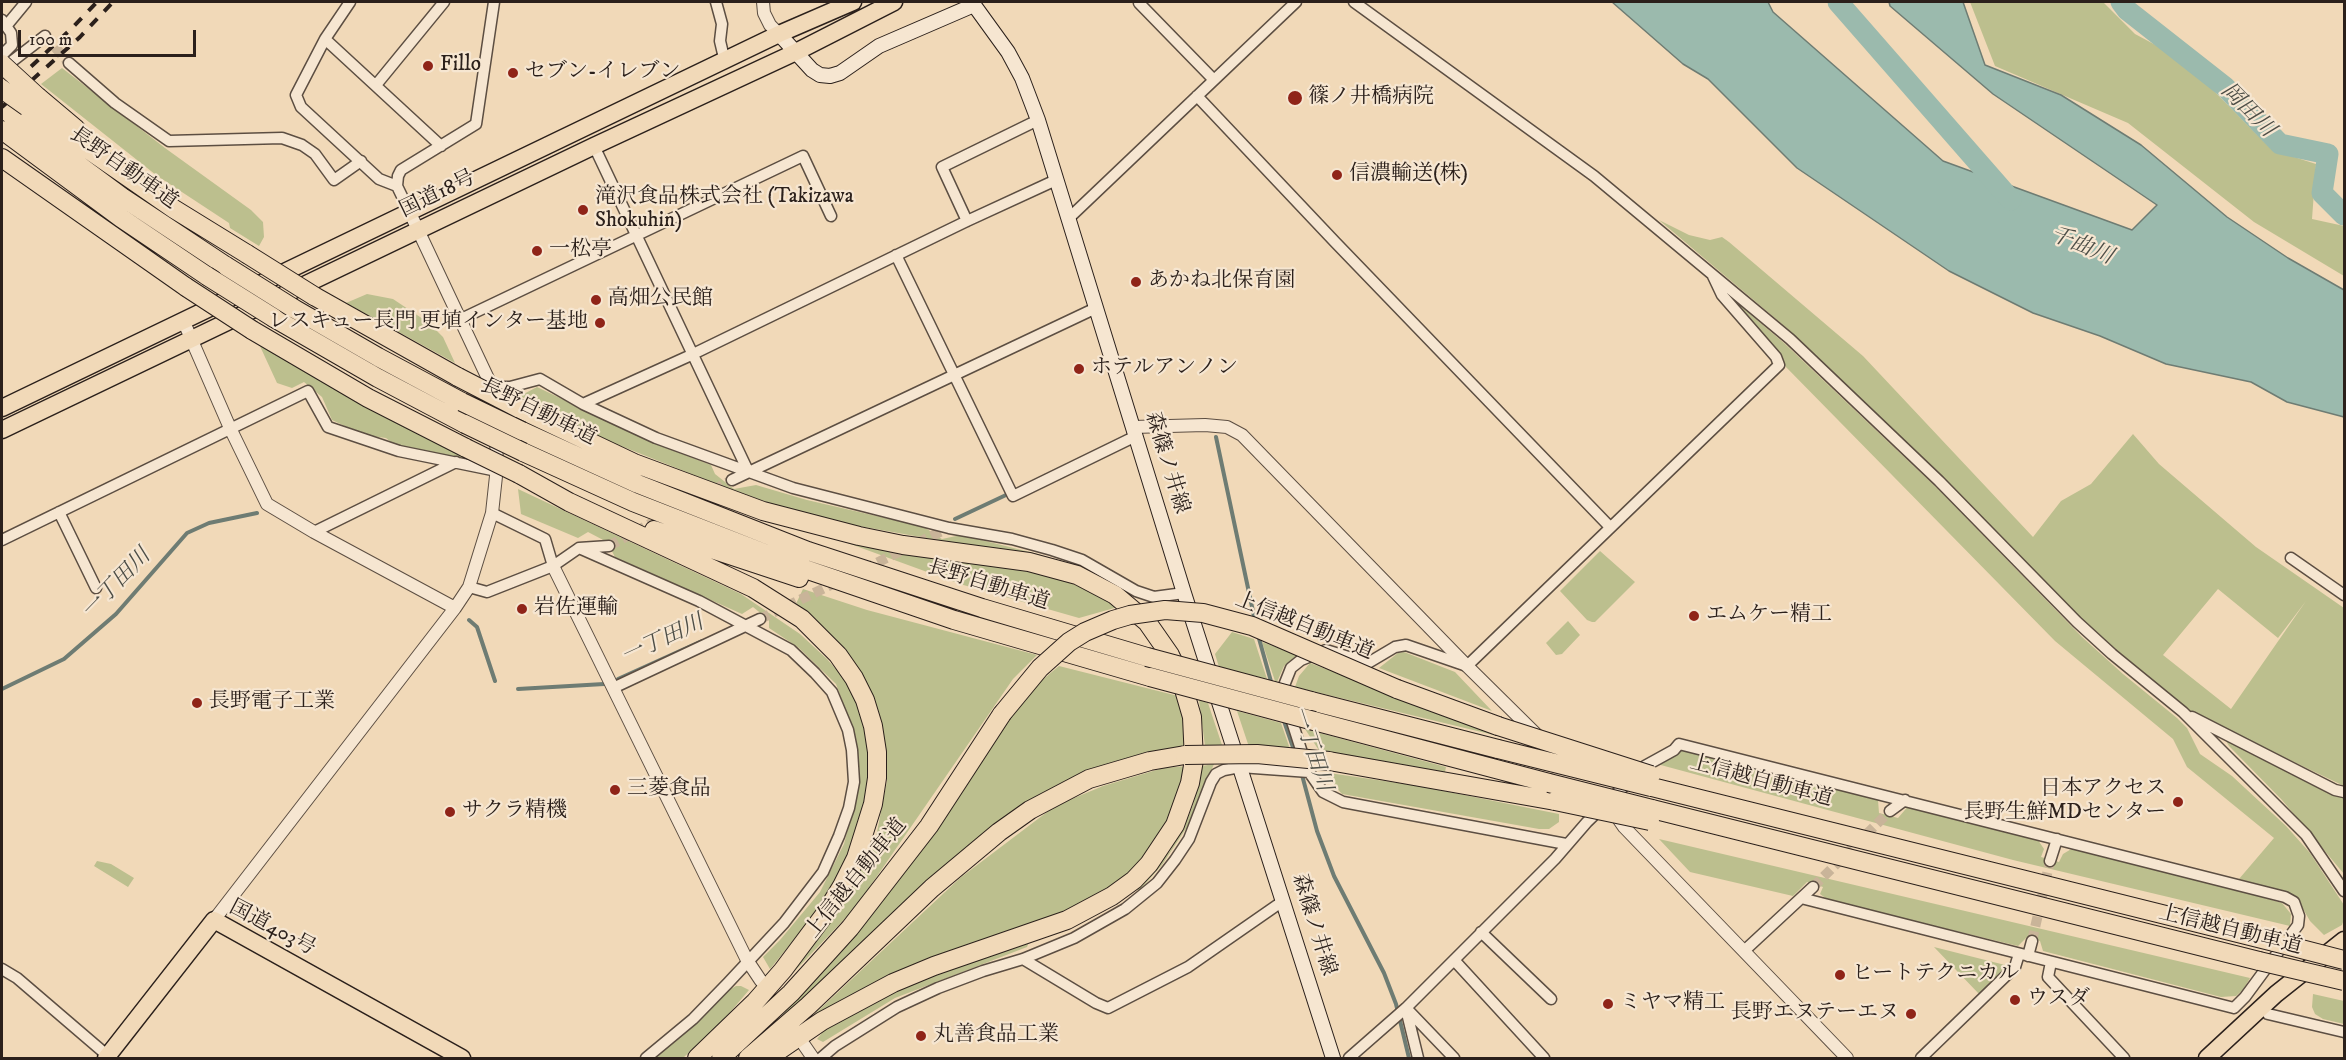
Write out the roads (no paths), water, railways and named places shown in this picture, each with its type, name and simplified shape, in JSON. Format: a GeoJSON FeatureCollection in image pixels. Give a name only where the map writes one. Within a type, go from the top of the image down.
{"type":"FeatureCollection","features":[{"type":"Feature","properties":{"kind":"highway","name":"国道18号"},"geometry":{"type":"LineString","coordinates":[[2,408],[725,62],[779,34],[853,2]]}},
{"type":"Feature","properties":{"kind":"highway","name":"国道18号"},"geometry":{"type":"LineString","coordinates":[[2,429],[796,52],[894,2]]}},
{"type":"Feature","properties":{"kind":"highway"},"geometry":{"type":"LineString","coordinates":[[2,64],[16,112]]}},
{"type":"Feature","properties":{"kind":"highway"},"geometry":{"type":"LineString","coordinates":[[2,89],[16,112],[314,296],[518,408],[634,464],[796,536],[912,578],[1147,657]]}},
{"type":"Feature","properties":{"kind":"highway","name":"長野自動車道"},"geometry":{"type":"LineString","coordinates":[[16,112],[122,197],[226,266],[378,357],[462,402],[638,484],[808,550],[926,591],[1111,646]]}},
{"type":"Feature","properties":{"kind":"highway","name":"長野自動車道"},"geometry":{"type":"LineString","coordinates":[[16,112],[121,218],[274,318],[378,378],[465,424],[690,526],[816,573],[954,620],[1102,663]]}},
{"type":"Feature","properties":{"kind":"highway"},"geometry":{"type":"LineString","coordinates":[[2,147],[141,255]]}},
{"type":"Feature","properties":{"kind":"highway"},"geometry":{"type":"LineString","coordinates":[[2,158],[186,287],[252,330],[461,455],[519,474],[620,517],[726,555],[834,589],[954,620]]}},
{"type":"Feature","properties":{"kind":"highway"},"geometry":{"type":"LineString","coordinates":[[634,464],[717,495],[810,525],[903,545],[1029,562],[1055,568],[1096,583],[1132,608],[1147,622],[1180,676],[1192,717],[1194,760],[1184,805],[1163,845],[1134,880],[1112,896],[1067,920],[893,983],[822,1021],[768,1059]]}},
{"type":"Feature","properties":{"kind":"highway"},"geometry":{"type":"LineString","coordinates":[[519,474],[569,502],[753,588],[802,619],[838,655],[854,678],[873,726],[877,752],[877,778],[873,804],[856,858],[842,886],[825,914],[783,970],[755,1002],[697,1059]]}},
{"type":"Feature","properties":{"kind":"highway","name":"上信越自動車道"},"geometry":{"type":"LineString","coordinates":[[721,1059],[791,993],[850,928],[929,826],[1002,714],[1040,668],[1069,642],[1113,620],[1165,610],[1203,613],[1252,626],[1397,689],[1652,781]]}},
{"type":"Feature","properties":{"kind":"highway","name":"上信越自動車道"},"geometry":{"type":"LineString","coordinates":[[1111,646],[1498,749],[1652,781],[2042,885],[2344,960]]}},
{"type":"Feature","properties":{"kind":"highway","name":"上信越自動車道"},"geometry":{"type":"LineString","coordinates":[[1102,663],[1550,783],[1651,815],[2344,981]]}},
{"type":"Feature","properties":{"kind":"highway","name":"上信越自動車道"},"geometry":{"type":"LineString","coordinates":[[748,1059],[941,881],[999,832],[1030,810],[1089,779],[1150,761],[1185,755],[1257,754],[1329,761],[1555,801],[1651,815]]}},
{"type":"Feature","properties":{"kind":"highway","name":"国道403号"},"geometry":{"type":"LineString","coordinates":[[107,1057],[214,920],[462,1059]]}},
{"type":"Feature","properties":{"kind":"highway"},"geometry":{"type":"LineString","coordinates":[[2207,1059],[2276,994],[2344,940]]}},
{"type":"Feature","properties":{"kind":"main road","name":"森篠ノ井線"},"geometry":{"type":"LineString","coordinates":[[779,34],[812,70],[820,75],[830,76],[840,73],[879,46],[976,3],[1008,52],[1022,78],[1038,120],[1184,593],[1333,1059]]}},
{"type":"Feature","properties":{"kind":"street"},"geometry":{"type":"LineString","coordinates":[[2,55],[12,45],[11,33],[4,22],[26,2]]}},
{"type":"Feature","properties":{"kind":"street"},"geometry":{"type":"LineString","coordinates":[[350,2],[325,39],[296,95],[302,107],[379,179],[397,186]]}},
{"type":"Feature","properties":{"kind":"street"},"geometry":{"type":"LineString","coordinates":[[376,85],[444,2]]}},
{"type":"Feature","properties":{"kind":"street"},"geometry":{"type":"LineString","coordinates":[[214,920],[455,608],[469,587],[492,513],[497,471],[495,407],[492,387],[397,186],[398,176],[402,170],[476,124],[494,2]]}},
{"type":"Feature","properties":{"kind":"street"},"geometry":{"type":"LineString","coordinates":[[716,2],[722,24],[720,41],[725,62]]}},
{"type":"Feature","properties":{"kind":"street"},"geometry":{"type":"LineString","coordinates":[[763,2],[764,13],[770,25],[779,34]]}},
{"type":"Feature","properties":{"kind":"street"},"geometry":{"type":"LineString","coordinates":[[1068,219],[1296,2]]}},
{"type":"Feature","properties":{"kind":"street"},"geometry":{"type":"LineString","coordinates":[[1354,2],[1594,176],[1790,339],[1939,481],[2077,622],[2182,712],[2306,835],[2344,891]]}},
{"type":"Feature","properties":{"kind":"street"},"geometry":{"type":"LineString","coordinates":[[1139,3],[1214,80]]}},
{"type":"Feature","properties":{"kind":"street"},"geometry":{"type":"LineString","coordinates":[[2,69],[45,36]]}},
{"type":"Feature","properties":{"kind":"street"},"geometry":{"type":"LineString","coordinates":[[325,39],[441,146]]}},
{"type":"Feature","properties":{"kind":"street"},"geometry":{"type":"LineString","coordinates":[[69,63],[115,103],[169,141],[282,138],[302,145],[315,154],[334,180],[361,161]]}},
{"type":"Feature","properties":{"kind":"street"},"geometry":{"type":"LineString","coordinates":[[1197,96],[1335,243],[1610,527]]}},
{"type":"Feature","properties":{"kind":"street"},"geometry":{"type":"LineString","coordinates":[[967,221],[942,167],[1038,120]]}},
{"type":"Feature","properties":{"kind":"street"},"geometry":{"type":"LineString","coordinates":[[596,145],[748,471]]}},
{"type":"Feature","properties":{"kind":"street"},"geometry":{"type":"LineString","coordinates":[[459,320],[803,156],[831,216]]}},
{"type":"Feature","properties":{"kind":"street"},"geometry":{"type":"LineString","coordinates":[[583,404],[689,357],[693,353],[896,255],[1056,180]]}},
{"type":"Feature","properties":{"kind":"street"},"geometry":{"type":"LineString","coordinates":[[896,255],[1013,496],[1134,431],[1205,425],[1227,427],[1242,435],[1467,666],[1606,802],[1624,827],[1847,1059]]}},
{"type":"Feature","properties":{"kind":"street"},"geometry":{"type":"LineString","coordinates":[[1467,666],[1779,365],[1776,357],[1722,295],[1712,273]]}},
{"type":"Feature","properties":{"kind":"street"},"geometry":{"type":"LineString","coordinates":[[732,480],[1096,308]]}},
{"type":"Feature","properties":{"kind":"street"},"geometry":{"type":"LineString","coordinates":[[183,320],[230,428],[267,504],[455,608]]}},
{"type":"Feature","properties":{"kind":"street"},"geometry":{"type":"LineString","coordinates":[[492,387],[510,387],[540,379],[583,404],[656,438],[793,489],[945,530],[1012,539],[1082,560],[1136,591],[1154,597],[1184,593]]}},
{"type":"Feature","properties":{"kind":"street"},"geometry":{"type":"LineString","coordinates":[[2,540],[309,391],[328,427],[399,451],[461,455],[497,471]]}},
{"type":"Feature","properties":{"kind":"street"},"geometry":{"type":"LineString","coordinates":[[314,532],[461,455]]}},
{"type":"Feature","properties":{"kind":"street"},"geometry":{"type":"LineString","coordinates":[[59,512],[96,588]]}},
{"type":"Feature","properties":{"kind":"street"},"geometry":{"type":"LineString","coordinates":[[492,513],[545,539],[553,566],[747,960],[761,981]]}},
{"type":"Feature","properties":{"kind":"street"},"geometry":{"type":"LineString","coordinates":[[469,587],[487,592],[553,566],[579,548],[609,546]]}},
{"type":"Feature","properties":{"kind":"street"},"geometry":{"type":"LineString","coordinates":[[579,548],[699,601],[791,650],[816,673],[832,692],[848,730],[852,750],[854,782],[849,808],[823,872],[784,923],[693,1019],[646,1059]]}},
{"type":"Feature","properties":{"kind":"street"},"geometry":{"type":"LineString","coordinates":[[2291,558],[2344,595]]}},
{"type":"Feature","properties":{"kind":"street"},"geometry":{"type":"LineString","coordinates":[[613,688],[760,619]]}},
{"type":"Feature","properties":{"kind":"street"},"geometry":{"type":"LineString","coordinates":[[1467,666],[1406,645],[1395,647],[1368,663],[1326,650],[1301,660],[1291,668],[1283,688],[1304,772],[1323,792],[1343,802],[1566,844]]}},
{"type":"Feature","properties":{"kind":"street"},"geometry":{"type":"LineString","coordinates":[[2182,712],[2335,790],[2344,792]]}},
{"type":"Feature","properties":{"kind":"street"},"geometry":{"type":"LineString","coordinates":[[1349,1059],[1402,1011],[1555,859],[1566,844],[1606,802],[1645,766],[1674,750],[1679,744],[2285,897],[2294,902],[2299,916],[2298,925],[2246,997],[2234,1008],[1800,898]]}},
{"type":"Feature","properties":{"kind":"street"},"geometry":{"type":"LineString","coordinates":[[821,1059],[854,1034],[897,1007],[983,971],[1023,959],[1074,938],[1099,926],[1125,909],[1157,883],[1190,839],[1216,774],[1240,766],[1304,772]]}},
{"type":"Feature","properties":{"kind":"street"},"geometry":{"type":"LineString","coordinates":[[1890,811],[1905,800]]}},
{"type":"Feature","properties":{"kind":"street"},"geometry":{"type":"LineString","coordinates":[[2050,861],[2057,839]]}},
{"type":"Feature","properties":{"kind":"street"},"geometry":{"type":"LineString","coordinates":[[1744,951],[1813,887]]}},
{"type":"Feature","properties":{"kind":"street"},"geometry":{"type":"LineString","coordinates":[[1023,959],[1108,1008],[1188,967],[1283,901]]}},
{"type":"Feature","properties":{"kind":"street"},"geometry":{"type":"LineString","coordinates":[[1481,932],[1551,999]]}},
{"type":"Feature","properties":{"kind":"street"},"geometry":{"type":"LineString","coordinates":[[1921,1059],[2015,967],[2032,941]]}},
{"type":"Feature","properties":{"kind":"street"},"geometry":{"type":"LineString","coordinates":[[1454,960],[1544,1059]]}},
{"type":"Feature","properties":{"kind":"street"},"geometry":{"type":"LineString","coordinates":[[2051,962],[2048,977],[2124,1059]]}},
{"type":"Feature","properties":{"kind":"street"},"geometry":{"type":"LineString","coordinates":[[2,969],[13,975],[107,1057]]}},
{"type":"Feature","properties":{"kind":"street"},"geometry":{"type":"LineString","coordinates":[[1402,1011],[1418,1059]]}},
{"type":"Feature","properties":{"kind":"street"},"geometry":{"type":"LineString","coordinates":[[1402,1011],[1454,1059]]}},
{"type":"Feature","properties":{"kind":"street"},"geometry":{"type":"LineString","coordinates":[[2268,1014],[2344,1032]]}},
{"type":"Feature","properties":{"kind":"street"},"geometry":{"type":"LineString","coordinates":[[804,1045],[813,1059]]}},
{"type":"Feature","properties":{"kind":"water"},"geometry":{"type":"Polygon","coordinates":[[[1612,2],[1768,2],[1773,12],[1943,161],[2132,230],[2157,205],[1993,94],[1890,6],[1889,2],[1963,2],[1985,65],[2061,95],[2141,145],[2227,217],[2288,258],[2344,290],[2344,417],[2287,402],[2251,382],[2166,364],[2100,336],[2033,313],[1949,271],[1797,168],[1708,79],[1683,64],[1612,2]]]}},
{"type":"Feature","properties":{"kind":"waterway","name":"千曲川"},"geometry":{"type":"LineString","coordinates":[[1838,2],[2011,200]]}},
{"type":"Feature","properties":{"kind":"waterway","name":"岡田川"},"geometry":{"type":"LineString","coordinates":[[2121,2],[2127,10],[2225,87],[2280,144],[2328,154],[2322,193],[2344,215]]}},
{"type":"Feature","properties":{"kind":"waterway","name":"一丁田川"},"geometry":{"type":"LineString","coordinates":[[1216,437],[1255,621]]}},
{"type":"Feature","properties":{"kind":"waterway","name":"一丁田川"},"geometry":{"type":"LineString","coordinates":[[955,519],[1006,495]]}},
{"type":"Feature","properties":{"kind":"waterway","name":"一丁田川"},"geometry":{"type":"LineString","coordinates":[[2,689],[64,659],[116,614],[187,533],[209,523],[257,513]]}},
{"type":"Feature","properties":{"kind":"waterway","name":"一丁田川"},"geometry":{"type":"LineString","coordinates":[[469,620],[477,627],[495,681]]}},
{"type":"Feature","properties":{"kind":"waterway","name":"一丁田川"},"geometry":{"type":"LineString","coordinates":[[1258,635],[1272,685]]}},
{"type":"Feature","properties":{"kind":"waterway","name":"一丁田川"},"geometry":{"type":"LineString","coordinates":[[618,679],[702,641]]}},
{"type":"Feature","properties":{"kind":"waterway","name":"一丁田川"},"geometry":{"type":"LineString","coordinates":[[518,689],[604,684]]}},
{"type":"Feature","properties":{"kind":"waterway","name":"一丁田川"},"geometry":{"type":"LineString","coordinates":[[1283,718],[1295,753]]}},
{"type":"Feature","properties":{"kind":"waterway","name":"一丁田川"},"geometry":{"type":"LineString","coordinates":[[1302,775],[1317,831],[1334,876],[1384,973],[1396,1004],[1409,1058]]}},
{"type":"Feature","properties":{"kind":"tunnel"},"geometry":{"type":"LineString","coordinates":[[45,36],[69,63]]}},
{"type":"Feature","properties":{"kind":"tunnel"},"geometry":{"type":"LineString","coordinates":[[687,504],[732,480]]}},
{"type":"Feature","properties":{"kind":"tunnel"},"geometry":{"type":"LineString","coordinates":[[609,546],[657,520]]}},
{"type":"Feature","properties":{"kind":"tunnel"},"geometry":{"type":"LineString","coordinates":[[864,569],[942,531]]}},
{"type":"Feature","properties":{"kind":"tunnel"},"geometry":{"type":"LineString","coordinates":[[760,619],[839,581]]}},
{"type":"Feature","properties":{"kind":"tunnel"},"geometry":{"type":"LineString","coordinates":[[1813,887],[1890,811]]}},
{"type":"Feature","properties":{"kind":"tunnel"},"geometry":{"type":"LineString","coordinates":[[2032,941],[2050,861]]}},
{"type":"Feature","properties":{"kind":"railway"},"geometry":{"type":"LineString","coordinates":[[2,94],[97,2]]}},
{"type":"Feature","properties":{"kind":"railway"},"geometry":{"type":"LineString","coordinates":[[2,107],[80,37],[113,2]]}},
{"type":"Feature","properties":{"kind":"place","name":"Fillo"},"geometry":{"type":"Point","coordinates":[428,66]}},
{"type":"Feature","properties":{"kind":"place","name":"セブン-イレブン"},"geometry":{"type":"Point","coordinates":[513,73]}},
{"type":"Feature","properties":{"kind":"place","name":"篠ノ井橋病院"},"geometry":{"type":"Point","coordinates":[1295,98]}},
{"type":"Feature","properties":{"kind":"place","name":"信濃輸送(株)"},"geometry":{"type":"Point","coordinates":[1337,175]}},
{"type":"Feature","properties":{"kind":"place","name":"滝沢食品株式会社 (Takizawa Shokuhin)"},"geometry":{"type":"Point","coordinates":[583,210]}},
{"type":"Feature","properties":{"kind":"place","name":"一松亭"},"geometry":{"type":"Point","coordinates":[537,251]}},
{"type":"Feature","properties":{"kind":"place","name":"あかね北保育園"},"geometry":{"type":"Point","coordinates":[1136,282]}},
{"type":"Feature","properties":{"kind":"place","name":"高畑公民館"},"geometry":{"type":"Point","coordinates":[596,300]}},
{"type":"Feature","properties":{"kind":"place","name":"レスキュー長門 更埴インター基地"},"geometry":{"type":"Point","coordinates":[600,323]}},
{"type":"Feature","properties":{"kind":"place","name":"ホテルアンノン"},"geometry":{"type":"Point","coordinates":[1079,369]}},
{"type":"Feature","properties":{"kind":"place","name":"岩佐運輸"},"geometry":{"type":"Point","coordinates":[522,609]}},
{"type":"Feature","properties":{"kind":"place","name":"エムケー精工"},"geometry":{"type":"Point","coordinates":[1694,616]}},
{"type":"Feature","properties":{"kind":"place","name":"長野電子工業"},"geometry":{"type":"Point","coordinates":[197,703]}},
{"type":"Feature","properties":{"kind":"place","name":"三菱食品"},"geometry":{"type":"Point","coordinates":[615,790]}},
{"type":"Feature","properties":{"kind":"place","name":"日本アクセス 長野生鮮MDセンター"},"geometry":{"type":"Point","coordinates":[2178,802]}},
{"type":"Feature","properties":{"kind":"place","name":"サクラ精機"},"geometry":{"type":"Point","coordinates":[450,812]}},
{"type":"Feature","properties":{"kind":"place","name":"ヒートテクニカル"},"geometry":{"type":"Point","coordinates":[1840,975]}},
{"type":"Feature","properties":{"kind":"place","name":"ウスダ"},"geometry":{"type":"Point","coordinates":[2015,1000]}},
{"type":"Feature","properties":{"kind":"place","name":"ミヤマ精工"},"geometry":{"type":"Point","coordinates":[1608,1004]}},
{"type":"Feature","properties":{"kind":"place","name":"長野エヌテーエヌ"},"geometry":{"type":"Point","coordinates":[1911,1014]}},
{"type":"Feature","properties":{"kind":"place","name":"丸善食品工業"},"geometry":{"type":"Point","coordinates":[921,1036]}}]}
